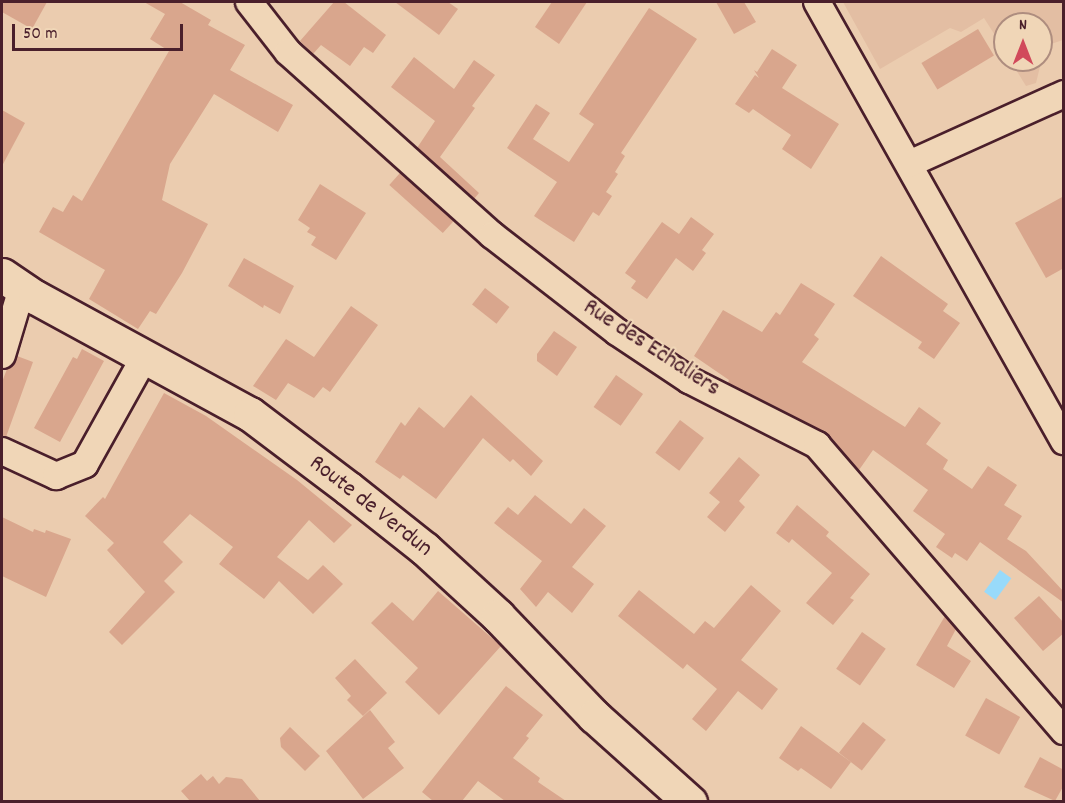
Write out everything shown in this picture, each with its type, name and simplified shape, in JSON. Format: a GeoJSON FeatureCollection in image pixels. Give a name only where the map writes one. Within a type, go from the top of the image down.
{"type":"FeatureCollection","features":[{"type":"Feature","properties":{"kind":"main road","name":"Route de Verdun"},"geometry":{"type":"LineString","coordinates":[[12,282],[250,414],[425,549],[498,616],[594,716],[690,801]]}},
{"type":"Feature","properties":{"kind":"street","name":"Rue des Echaliers"},"geometry":{"type":"LineString","coordinates":[[249,2],[288,51],[492,235],[617,332],[689,380],[817,445],[1064,731]]}},
{"type":"Feature","properties":{"kind":"street"},"geometry":{"type":"LineString","coordinates":[[817,2],[1060,427]]}},
{"type":"Feature","properties":{"kind":"street"},"geometry":{"type":"LineString","coordinates":[[909,164],[1064,94]]}},
{"type":"Feature","properties":{"kind":"street"},"geometry":{"type":"LineString","coordinates":[[2,356],[12,282]]}},
{"type":"Feature","properties":{"kind":"street"},"geometry":{"type":"LineString","coordinates":[[2,451],[56,476],[85,464],[145,356]]}},
{"type":"Feature","properties":{"kind":"shaded area"},"geometry":{"type":"Polygon","coordinates":[[[843,2],[1063,2],[1063,40],[1053,43],[1053,12],[993,12],[993,32],[984,18],[961,32],[950,28],[880,69],[843,2]]]}},
{"type":"Feature","properties":{"kind":"shaded area"},"geometry":{"type":"Polygon","coordinates":[[[1017,72],[1039,72],[1036,83],[1026,86],[1017,72]]]}},
{"type":"Feature","properties":{"kind":"water"},"geometry":{"type":"Polygon","coordinates":[[[1000,570],[1011,578],[995,600],[984,592],[1000,570]]]}},
{"type":"Feature","properties":{"kind":"building"},"geometry":{"type":"Polygon","coordinates":[[[2,2],[47,2],[32,29],[2,12],[2,2]]]}},
{"type":"Feature","properties":{"kind":"building"},"geometry":{"type":"Polygon","coordinates":[[[144,2],[180,2],[211,20],[208,25],[245,45],[230,70],[293,105],[278,132],[214,94],[170,164],[162,200],[208,224],[182,273],[156,314],[150,311],[138,329],[89,299],[105,270],[39,232],[53,207],[63,212],[73,195],[82,201],[169,51],[150,39],[165,14],[144,2]]]}},
{"type":"Feature","properties":{"kind":"building"},"geometry":{"type":"Polygon","coordinates":[[[334,2],[344,2],[386,35],[373,53],[364,47],[350,66],[321,45],[313,54],[300,41],[334,2]]]}},
{"type":"Feature","properties":{"kind":"building"},"geometry":{"type":"Polygon","coordinates":[[[395,2],[448,2],[458,9],[439,35],[395,2]]]}},
{"type":"Feature","properties":{"kind":"building"},"geometry":{"type":"Polygon","coordinates":[[[552,2],[587,2],[559,44],[535,27],[552,2]]]}},
{"type":"Feature","properties":{"kind":"building"},"geometry":{"type":"Polygon","coordinates":[[[716,2],[744,2],[756,22],[734,34],[716,2]]]}},
{"type":"Feature","properties":{"kind":"building"},"geometry":{"type":"Polygon","coordinates":[[[649,8],[697,39],[621,153],[625,156],[615,172],[618,174],[606,192],[612,196],[599,216],[593,212],[574,242],[534,216],[557,182],[507,148],[536,104],[550,113],[533,139],[569,162],[594,124],[579,114],[649,8]]]}},
{"type":"Feature","properties":{"kind":"building"},"geometry":{"type":"Polygon","coordinates":[[[978,29],[993,56],[937,90],[921,63],[978,29]]]}},
{"type":"Feature","properties":{"kind":"building"},"geometry":{"type":"Polygon","coordinates":[[[772,49],[797,65],[782,88],[839,124],[811,169],[782,149],[791,135],[753,109],[749,113],[735,104],[755,75],[759,78],[754,70],[757,72],[772,49]]]}},
{"type":"Feature","properties":{"kind":"building"},"geometry":{"type":"Polygon","coordinates":[[[414,57],[454,89],[474,60],[495,75],[472,106],[475,108],[440,157],[479,193],[474,199],[417,148],[435,121],[391,87],[414,57]]]}},
{"type":"Feature","properties":{"kind":"building"},"geometry":{"type":"Polygon","coordinates":[[[2,110],[25,123],[2,166],[2,110]]]}},
{"type":"Feature","properties":{"kind":"building"},"geometry":{"type":"Polygon","coordinates":[[[400,173],[454,221],[443,233],[389,185],[400,173]]]}},
{"type":"Feature","properties":{"kind":"building"},"geometry":{"type":"Polygon","coordinates":[[[320,184],[366,213],[336,260],[311,245],[316,237],[307,232],[310,228],[298,220],[320,184]]]}},
{"type":"Feature","properties":{"kind":"building"},"geometry":{"type":"Polygon","coordinates":[[[1064,196],[1064,268],[1046,278],[1015,223],[1064,196]]]}},
{"type":"Feature","properties":{"kind":"building"},"geometry":{"type":"Polygon","coordinates":[[[691,217],[714,234],[702,250],[706,253],[693,271],[676,258],[647,299],[631,288],[636,281],[625,273],[662,222],[679,234],[691,217]]]}},
{"type":"Feature","properties":{"kind":"building"},"geometry":{"type":"Polygon","coordinates":[[[881,256],[948,304],[943,311],[960,323],[934,359],[918,348],[922,342],[853,296],[881,256]]]}},
{"type":"Feature","properties":{"kind":"building"},"geometry":{"type":"Polygon","coordinates":[[[244,258],[294,286],[280,314],[264,305],[263,308],[228,286],[244,258]]]}},
{"type":"Feature","properties":{"kind":"building"},"geometry":{"type":"Polygon","coordinates":[[[801,283],[835,304],[814,335],[819,339],[802,362],[905,427],[919,407],[941,423],[926,444],[948,460],[943,469],[972,489],[988,466],[1017,485],[1004,505],[1022,516],[1007,539],[1026,551],[1064,592],[1064,603],[980,542],[967,561],[955,553],[952,558],[936,547],[945,534],[913,511],[928,490],[873,450],[859,470],[824,432],[728,383],[729,380],[694,356],[723,310],[762,332],[776,312],[780,315],[801,283]]]}},
{"type":"Feature","properties":{"kind":"building"},"geometry":{"type":"Polygon","coordinates":[[[485,288],[509,307],[496,324],[472,305],[485,288]]]}},
{"type":"Feature","properties":{"kind":"building"},"geometry":{"type":"Polygon","coordinates":[[[351,306],[378,325],[330,392],[323,387],[314,398],[288,383],[276,400],[253,386],[286,339],[314,357],[351,306]]]}},
{"type":"Feature","properties":{"kind":"building"},"geometry":{"type":"Polygon","coordinates":[[[554,331],[577,347],[557,376],[537,361],[537,354],[554,331]]]}},
{"type":"Feature","properties":{"kind":"building"},"geometry":{"type":"Polygon","coordinates":[[[82,349],[104,361],[60,442],[34,428],[73,357],[77,359],[82,349]]]}},
{"type":"Feature","properties":{"kind":"building"},"geometry":{"type":"Polygon","coordinates":[[[17,356],[33,362],[6,437],[2,436],[2,382],[7,369],[13,365],[17,356]]]}},
{"type":"Feature","properties":{"kind":"building"},"geometry":{"type":"Polygon","coordinates":[[[616,375],[643,394],[621,426],[594,407],[616,375]]]}},
{"type":"Feature","properties":{"kind":"building"},"geometry":{"type":"Polygon","coordinates":[[[164,393],[206,416],[297,480],[352,525],[334,543],[309,520],[277,557],[308,580],[323,565],[343,584],[313,614],[279,581],[264,599],[219,564],[233,547],[190,514],[163,542],[183,562],[164,581],[175,592],[122,645],[109,632],[145,592],[107,550],[114,543],[85,516],[103,497],[105,499],[164,393]]]}},
{"type":"Feature","properties":{"kind":"building"},"geometry":{"type":"Polygon","coordinates":[[[471,395],[543,461],[531,476],[513,459],[510,462],[483,438],[436,499],[403,475],[400,479],[375,462],[401,422],[405,426],[419,407],[444,428],[471,395]]]}},
{"type":"Feature","properties":{"kind":"building"},"geometry":{"type":"Polygon","coordinates":[[[680,420],[704,438],[679,471],[655,453],[680,420]]]}},
{"type":"Feature","properties":{"kind":"building"},"geometry":{"type":"Polygon","coordinates":[[[739,457],[760,475],[739,501],[745,507],[725,532],[707,517],[720,502],[709,493],[739,457]]]}},
{"type":"Feature","properties":{"kind":"building"},"geometry":{"type":"Polygon","coordinates":[[[535,495],[571,524],[584,508],[606,526],[572,567],[594,584],[572,613],[548,592],[536,607],[520,589],[542,561],[494,523],[508,507],[518,515],[535,495]]]}},
{"type":"Feature","properties":{"kind":"building"},"geometry":{"type":"Polygon","coordinates":[[[797,505],[829,532],[826,536],[870,574],[850,598],[854,600],[833,625],[806,603],[832,573],[792,539],[789,543],[776,533],[797,505]]]}},
{"type":"Feature","properties":{"kind":"building"},"geometry":{"type":"Polygon","coordinates":[[[2,517],[33,532],[34,529],[45,533],[46,530],[71,539],[46,597],[2,576],[2,517]]]}},
{"type":"Feature","properties":{"kind":"building"},"geometry":{"type":"Polygon","coordinates":[[[751,585],[781,611],[741,660],[778,689],[762,710],[738,691],[706,731],[692,719],[717,689],[687,664],[683,669],[618,616],[639,590],[694,634],[705,621],[714,628],[751,585]]]}},
{"type":"Feature","properties":{"kind":"building"},"geometry":{"type":"Polygon","coordinates":[[[438,591],[501,646],[439,715],[405,682],[418,668],[371,623],[392,602],[413,621],[438,591]]]}},
{"type":"Feature","properties":{"kind":"building"},"geometry":{"type":"Polygon","coordinates":[[[1039,596],[1064,623],[1064,633],[1043,651],[1014,618],[1039,596]]]}},
{"type":"Feature","properties":{"kind":"building"},"geometry":{"type":"Polygon","coordinates":[[[945,616],[956,629],[947,646],[971,661],[954,688],[916,665],[945,616]]]}},
{"type":"Feature","properties":{"kind":"building"},"geometry":{"type":"Polygon","coordinates":[[[862,632],[886,649],[860,685],[836,669],[862,632]]]}},
{"type":"Feature","properties":{"kind":"building"},"geometry":{"type":"Polygon","coordinates":[[[355,659],[387,693],[363,716],[347,700],[351,696],[335,678],[355,659]]]}},
{"type":"Feature","properties":{"kind":"building"},"geometry":{"type":"Polygon","coordinates":[[[506,686],[543,715],[526,736],[529,738],[513,758],[540,778],[538,782],[566,801],[505,801],[478,781],[462,801],[433,801],[422,792],[506,686]]]}},
{"type":"Feature","properties":{"kind":"building"},"geometry":{"type":"Polygon","coordinates":[[[986,698],[1020,717],[999,755],[965,736],[986,698]]]}},
{"type":"Feature","properties":{"kind":"building"},"geometry":{"type":"Polygon","coordinates":[[[370,710],[395,742],[388,748],[404,768],[363,799],[326,751],[370,710]]]}},
{"type":"Feature","properties":{"kind":"building"},"geometry":{"type":"Polygon","coordinates":[[[863,722],[886,740],[862,771],[839,753],[863,722]]]}},
{"type":"Feature","properties":{"kind":"building"},"geometry":{"type":"Polygon","coordinates":[[[801,726],[851,762],[831,789],[801,768],[798,771],[779,758],[801,726]]]}},
{"type":"Feature","properties":{"kind":"building"},"geometry":{"type":"Polygon","coordinates":[[[290,727],[320,756],[305,771],[281,747],[280,738],[290,727]]]}},
{"type":"Feature","properties":{"kind":"building"},"geometry":{"type":"Polygon","coordinates":[[[1040,757],[1064,770],[1064,785],[1055,801],[1024,787],[1040,757]]]}},
{"type":"Feature","properties":{"kind":"building"},"geometry":{"type":"Polygon","coordinates":[[[201,774],[207,781],[213,776],[219,784],[226,777],[242,779],[260,801],[190,801],[181,791],[201,774]]]}}]}
